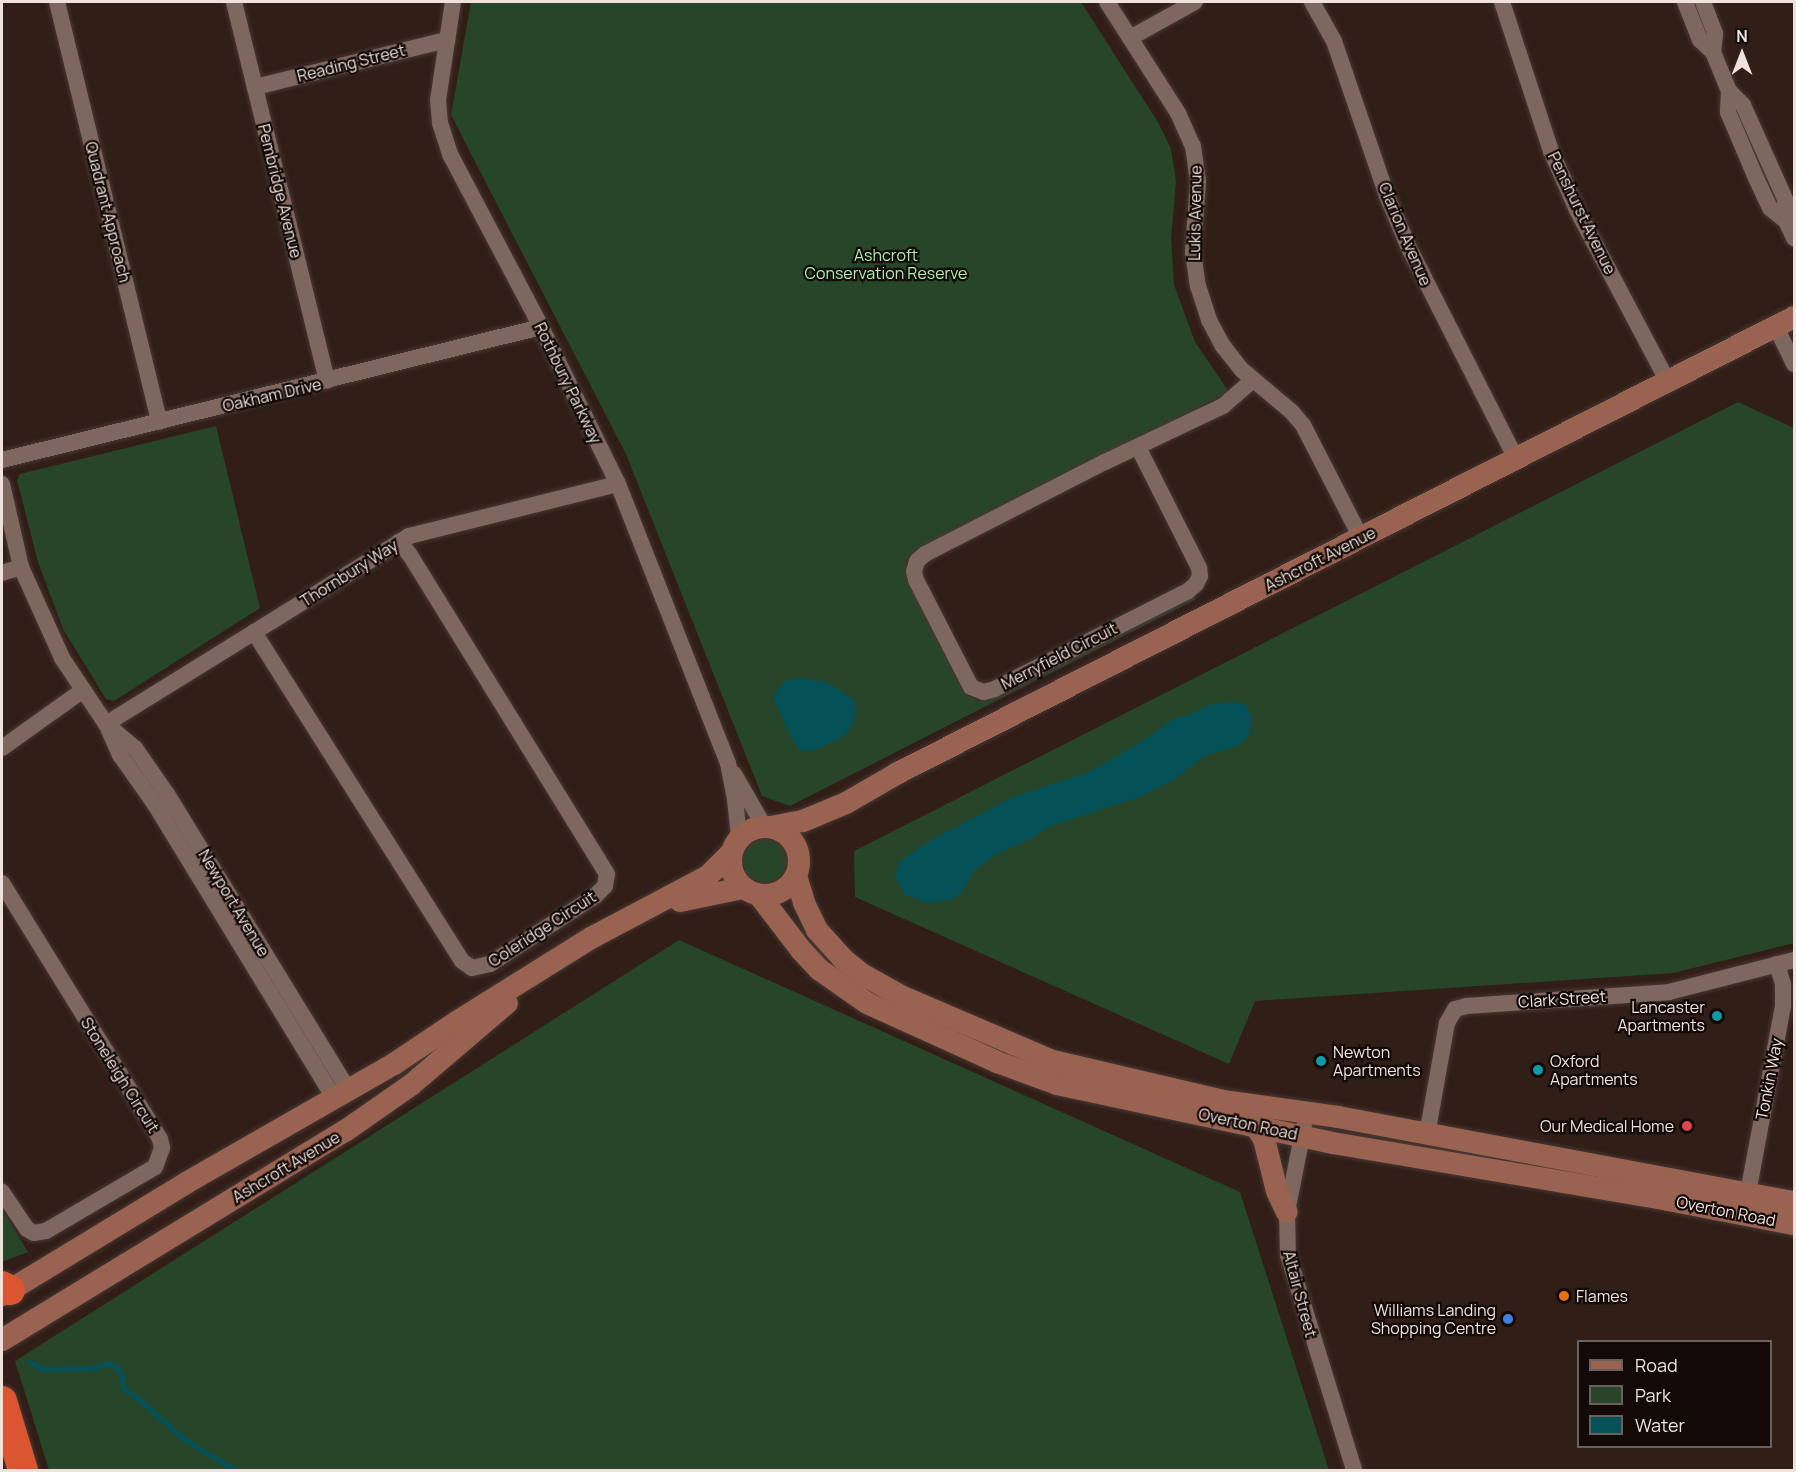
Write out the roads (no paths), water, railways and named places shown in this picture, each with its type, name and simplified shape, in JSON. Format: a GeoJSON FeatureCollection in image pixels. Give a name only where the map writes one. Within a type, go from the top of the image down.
{"type":"FeatureCollection","features":[{"type":"Feature","properties":{"kind":"highway"},"geometry":{"type":"LineString","coordinates":[[2,1401],[23,1470]]}},
{"type":"Feature","properties":{"kind":"main road","name":"Ashcroft Avenue"},"geometry":{"type":"LineString","coordinates":[[767,827],[803,821],[846,803],[898,773],[1785,322]]}},
{"type":"Feature","properties":{"kind":"main road","name":"Ashcroft Avenue"},"geometry":{"type":"LineString","coordinates":[[797,865],[810,837],[846,803]]}},
{"type":"Feature","properties":{"kind":"main road"},"geometry":{"type":"LineString","coordinates":[[767,827],[789,836],[797,865],[781,891],[751,891],[731,868],[735,845],[750,830],[767,827]]}},
{"type":"Feature","properties":{"kind":"main road","name":"Ashcroft Avenue"},"geometry":{"type":"LineString","coordinates":[[4,1290],[342,1095],[591,938],[708,876],[735,845]]}},
{"type":"Feature","properties":{"kind":"main road","name":"Overton Road"},"geometry":{"type":"LineString","coordinates":[[797,865],[810,917],[827,943],[860,973],[901,996],[1010,1045],[1070,1066],[1223,1101],[1304,1124],[1333,1143],[1669,1200],[1794,1224]]}},
{"type":"Feature","properties":{"kind":"main road","name":"Ashcroft Avenue"},"geometry":{"type":"LineString","coordinates":[[650,907],[751,891]]}},
{"type":"Feature","properties":{"kind":"main road","name":"Overton Road"},"geometry":{"type":"LineString","coordinates":[[751,891],[820,970],[879,1009],[997,1062],[1057,1084],[1255,1125],[1304,1124],[1427,1135],[1794,1202]]}},
{"type":"Feature","properties":{"kind":"main road","name":"Ashcroft Avenue"},"geometry":{"type":"LineString","coordinates":[[2,1340],[345,1131],[387,1102],[463,1042],[550,964]]}},
{"type":"Feature","properties":{"kind":"main road"},"geometry":{"type":"LineString","coordinates":[[342,1095],[342,1106],[357,1110],[387,1102]]}},
{"type":"Feature","properties":{"kind":"main road"},"geometry":{"type":"LineString","coordinates":[[1255,1125],[1264,1139],[1277,1191],[1287,1212]]}},
{"type":"Feature","properties":{"kind":"street","name":"Quadrant Approach"},"geometry":{"type":"LineString","coordinates":[[57,2],[159,422]]}},
{"type":"Feature","properties":{"kind":"street","name":"Pembridge Avenue"},"geometry":{"type":"LineString","coordinates":[[234,2],[327,381]]}},
{"type":"Feature","properties":{"kind":"street","name":"Rothbury Parkway"},"geometry":{"type":"LineString","coordinates":[[453,2],[438,100],[440,123],[451,156],[541,327],[618,484],[728,763],[767,827]]}},
{"type":"Feature","properties":{"kind":"street","name":"Lukis Avenue"},"geometry":{"type":"LineString","coordinates":[[1107,2],[1188,133],[1196,157],[1198,181],[1193,252],[1198,286],[1215,332],[1231,357],[1253,380],[1292,412],[1303,425],[1361,538]]}},
{"type":"Feature","properties":{"kind":"street"},"geometry":{"type":"LineString","coordinates":[[1130,38],[1195,2]]}},
{"type":"Feature","properties":{"kind":"street","name":"Clarion Avenue"},"geometry":{"type":"LineString","coordinates":[[1312,2],[1334,41],[1402,233],[1516,459]]}},
{"type":"Feature","properties":{"kind":"street","name":"Penshurst Avenue"},"geometry":{"type":"LineString","coordinates":[[1502,2],[1551,152],[1577,210],[1668,382]]}},
{"type":"Feature","properties":{"kind":"street"},"geometry":{"type":"LineString","coordinates":[[1685,2],[1700,40],[1713,52],[1729,91],[1743,105],[1785,199],[1786,221],[1794,237]]}},
{"type":"Feature","properties":{"kind":"street"},"geometry":{"type":"LineString","coordinates":[[1703,2],[1715,34],[1713,52]]}},
{"type":"Feature","properties":{"kind":"street","name":"Reading Street"},"geometry":{"type":"LineString","coordinates":[[255,87],[447,40]]}},
{"type":"Feature","properties":{"kind":"street"},"geometry":{"type":"LineString","coordinates":[[1785,322],[1794,364]]}},
{"type":"Feature","properties":{"kind":"street","name":"Oakham Drive"},"geometry":{"type":"LineString","coordinates":[[2,460],[541,327]]}},
{"type":"Feature","properties":{"kind":"street","name":"Merryfield Circuit"},"geometry":{"type":"LineString","coordinates":[[1138,447],[1199,568],[1200,576],[1196,584],[1188,591],[995,689],[983,692],[971,687],[916,580],[914,571],[917,561],[925,554],[1138,447],[1223,406],[1253,380]]}},
{"type":"Feature","properties":{"kind":"street","name":"Newport Avenue"},"geometry":{"type":"LineString","coordinates":[[2,484],[21,567],[62,658],[106,724],[135,748],[161,799],[342,1095]]}},
{"type":"Feature","properties":{"kind":"street","name":"Thornbury Way"},"geometry":{"type":"LineString","coordinates":[[106,724],[399,542],[419,532],[618,484]]}},
{"type":"Feature","properties":{"kind":"street","name":"Coleridge Circuit"},"geometry":{"type":"LineString","coordinates":[[254,632],[462,961],[472,968],[490,964],[595,896],[605,886],[607,874],[409,554],[399,542]]}},
{"type":"Feature","properties":{"kind":"street"},"geometry":{"type":"LineString","coordinates":[[2,573],[21,567]]}},
{"type":"Feature","properties":{"kind":"street"},"geometry":{"type":"LineString","coordinates":[[2,748],[82,691]]}},
{"type":"Feature","properties":{"kind":"street","name":"Rothbury Parkway"},"geometry":{"type":"LineString","coordinates":[[728,763],[735,800],[735,845]]}},
{"type":"Feature","properties":{"kind":"street","name":"Stoneleigh Circuit"},"geometry":{"type":"LineString","coordinates":[[2,883],[154,1129],[162,1148],[155,1167],[46,1231],[34,1233],[27,1229],[2,1192]]}},
{"type":"Feature","properties":{"kind":"street","name":"Clark Street"},"geometry":{"type":"LineString","coordinates":[[1427,1135],[1447,1023],[1455,1009],[1466,1006],[1669,992],[1794,960]]}},
{"type":"Feature","properties":{"kind":"street","name":"Tonkin Way"},"geometry":{"type":"LineString","coordinates":[[1748,1193],[1783,1006],[1783,984],[1777,964]]}},
{"type":"Feature","properties":{"kind":"street","name":"Altair Street"},"geometry":{"type":"LineString","coordinates":[[1304,1124],[1287,1212],[1286,1240],[1291,1272],[1354,1470]]}},
{"type":"Feature","properties":{"kind":"water"},"geometry":{"type":"Polygon","coordinates":[[[799,678],[827,682],[854,700],[856,712],[852,726],[843,737],[813,751],[800,750],[793,741],[773,698],[784,681],[799,678]]]}},
{"type":"Feature","properties":{"kind":"water"},"geometry":{"type":"Polygon","coordinates":[[[1233,702],[1246,705],[1252,717],[1249,736],[1239,745],[1205,756],[1172,781],[1142,796],[1048,827],[1032,838],[995,855],[975,870],[962,892],[954,899],[927,903],[904,894],[895,875],[900,861],[933,839],[1013,797],[1089,772],[1141,742],[1175,718],[1189,715],[1211,704],[1233,702]]]}},
{"type":"Feature","properties":{"kind":"waterway"},"geometry":{"type":"LineString","coordinates":[[30,1362],[43,1369],[93,1368],[109,1363],[117,1367],[122,1375],[124,1388],[183,1438],[235,1470]]}},
{"type":"Feature","properties":{"kind":"place","name":"Lancaster Apartments"},"geometry":{"type":"Point","coordinates":[1717,1016]}},
{"type":"Feature","properties":{"kind":"place","name":"Newton Apartments"},"geometry":{"type":"Point","coordinates":[1321,1061]}},
{"type":"Feature","properties":{"kind":"place","name":"Oxford Apartments"},"geometry":{"type":"Point","coordinates":[1538,1070]}},
{"type":"Feature","properties":{"kind":"place","name":"Our Medical Home"},"geometry":{"type":"Point","coordinates":[1687,1126]}},
{"type":"Feature","properties":{"kind":"place","name":"Flames"},"geometry":{"type":"Point","coordinates":[1564,1296]}},
{"type":"Feature","properties":{"kind":"place","name":"Williams Landing Shopping Centre"},"geometry":{"type":"Point","coordinates":[1508,1319]}},
{"type":"Feature","properties":{"kind":"park label","name":"Ashcroft Conservation Reserve"},"geometry":{"type":"Point","coordinates":[886,264]}}]}
